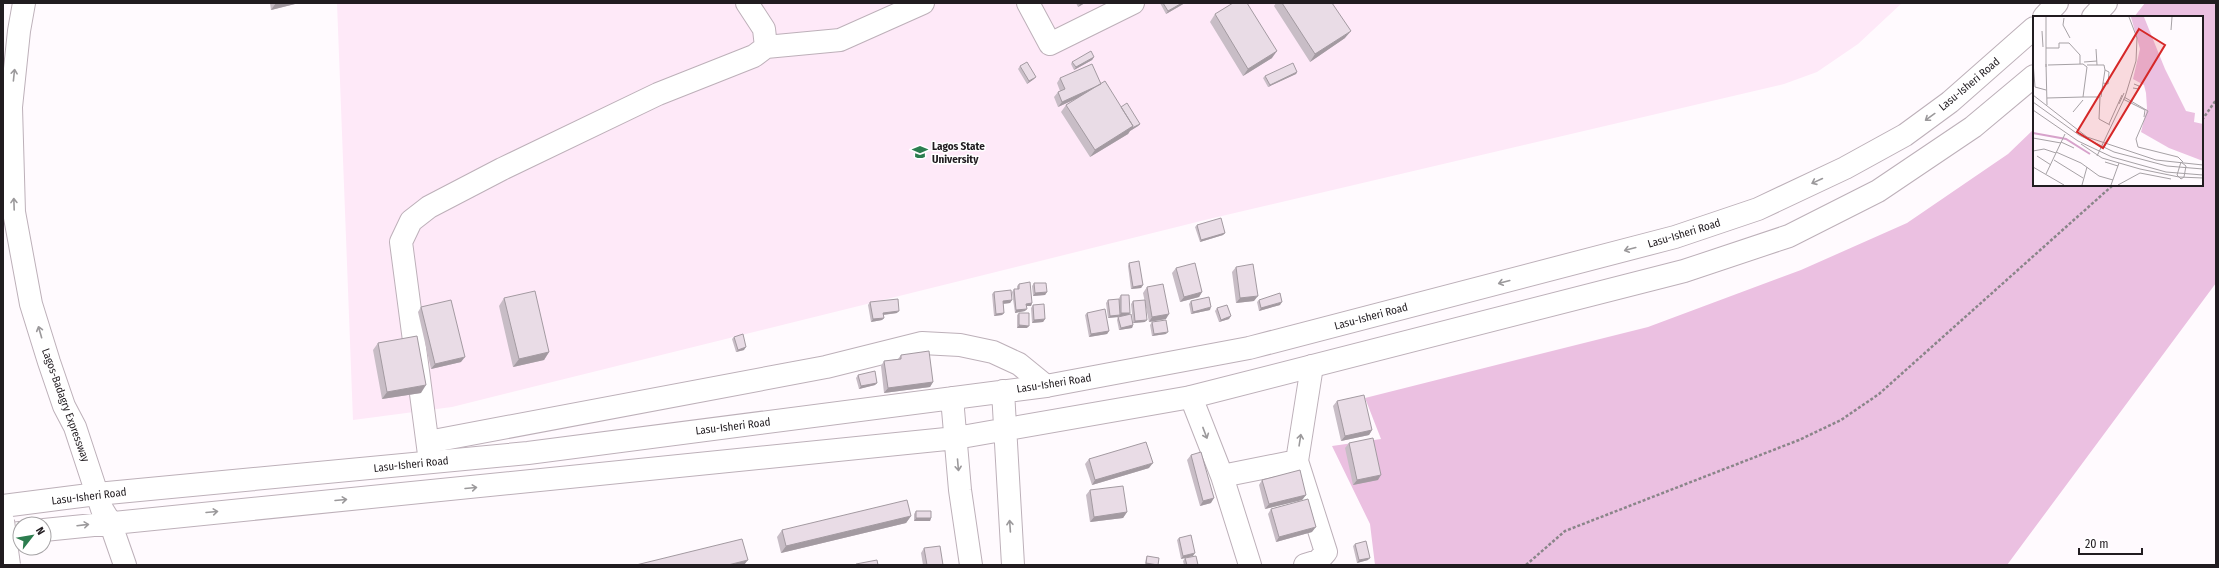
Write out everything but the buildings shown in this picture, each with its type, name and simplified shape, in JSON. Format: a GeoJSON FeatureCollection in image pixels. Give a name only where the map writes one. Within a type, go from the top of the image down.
{"type":"FeatureCollection","features":[{"type":"Feature","properties":{"kind":"main road","name":"Lagos-Badagry Expressway"},"geometry":{"type":"LineString","coordinates":[[24,3],[19,30],[11,107],[14,212],[31,304],[64,406],[75,427],[97,494],[110,522],[125,565]]}},
{"type":"Feature","properties":{"kind":"main road"},"geometry":{"type":"LineString","coordinates":[[747,3],[764,29],[766,47]]}},
{"type":"Feature","properties":{"kind":"main road"},"geometry":{"type":"LineString","coordinates":[[1024,6],[1050,44],[1133,3]]}},
{"type":"Feature","properties":{"kind":"main road"},"geometry":{"type":"LineString","coordinates":[[2045,16],[2057,3]]}},
{"type":"Feature","properties":{"kind":"main road"},"geometry":{"type":"LineString","coordinates":[[2094,16],[2106,3]]}},
{"type":"Feature","properties":{"kind":"main road"},"geometry":{"type":"LineString","coordinates":[[923,4],[840,40],[766,47],[754,56],[658,94],[502,169],[429,207],[411,221],[401,242],[429,452],[826,366],[922,343],[960,345],[993,352],[1019,364],[1046,386]]}},
{"type":"Feature","properties":{"kind":"main road","name":"Lasu-Isheri Road"},"geometry":{"type":"LineString","coordinates":[[3,506],[429,452],[528,453],[1046,386],[1249,348],[1675,237],[1758,209],[1845,168],[1905,135],[1950,102],[2033,29]]}},
{"type":"Feature","properties":{"kind":"main road"},"geometry":{"type":"LineString","coordinates":[[52,529],[110,522],[514,484],[956,438],[1191,396],[1684,271],[1789,236],[1878,191],[1973,127],[2033,77]]}},
{"type":"Feature","properties":{"kind":"main road"},"geometry":{"type":"LineString","coordinates":[[1305,565],[1318,561],[1326,552],[1297,461],[1312,366]]}},
{"type":"Feature","properties":{"kind":"main road"},"geometry":{"type":"LineString","coordinates":[[1003,391],[1013,565]]}},
{"type":"Feature","properties":{"kind":"main road"},"geometry":{"type":"LineString","coordinates":[[1191,396],[1222,476],[1250,565]]}},
{"type":"Feature","properties":{"kind":"main road"},"geometry":{"type":"LineString","coordinates":[[952,398],[960,490],[971,565]]}},
{"type":"Feature","properties":{"kind":"main road"},"geometry":{"type":"LineString","coordinates":[[1222,476],[1297,461]]}},
{"type":"Feature","properties":{"kind":"main road"},"geometry":{"type":"LineString","coordinates":[[3,521],[9,565]]}},
{"type":"Feature","properties":{"kind":"path"},"geometry":{"type":"LineString","coordinates":[[2203,119],[2216,100]]}},
{"type":"Feature","properties":{"kind":"path"},"geometry":{"type":"LineString","coordinates":[[1526,565],[1565,531],[1799,440],[1840,420],[1879,394],[2112,186]]}},
{"type":"Feature","properties":{"kind":"shaded area","name":"Lagos State University"},"geometry":{"type":"Polygon","coordinates":[[[337,3],[1902,3],[1858,44],[1817,72],[1784,84],[1209,219],[452,407],[353,420],[337,3]]]}},
{"type":"Feature","properties":{"kind":"shaded area"},"geometry":{"type":"Polygon","coordinates":[[[2145,3],[2216,3],[2216,283],[2007,565],[1375,565],[1370,524],[1332,446],[1381,439],[1365,398],[1648,327],[1801,270],[1907,223],[2008,154],[2033,130],[2033,186],[2203,186],[2203,16],[2135,16],[2145,3]]]}},
{"type":"Feature","properties":{"kind":"place","name":"Lagos State University"},"geometry":{"type":"Point","coordinates":[920,152]}}]}
